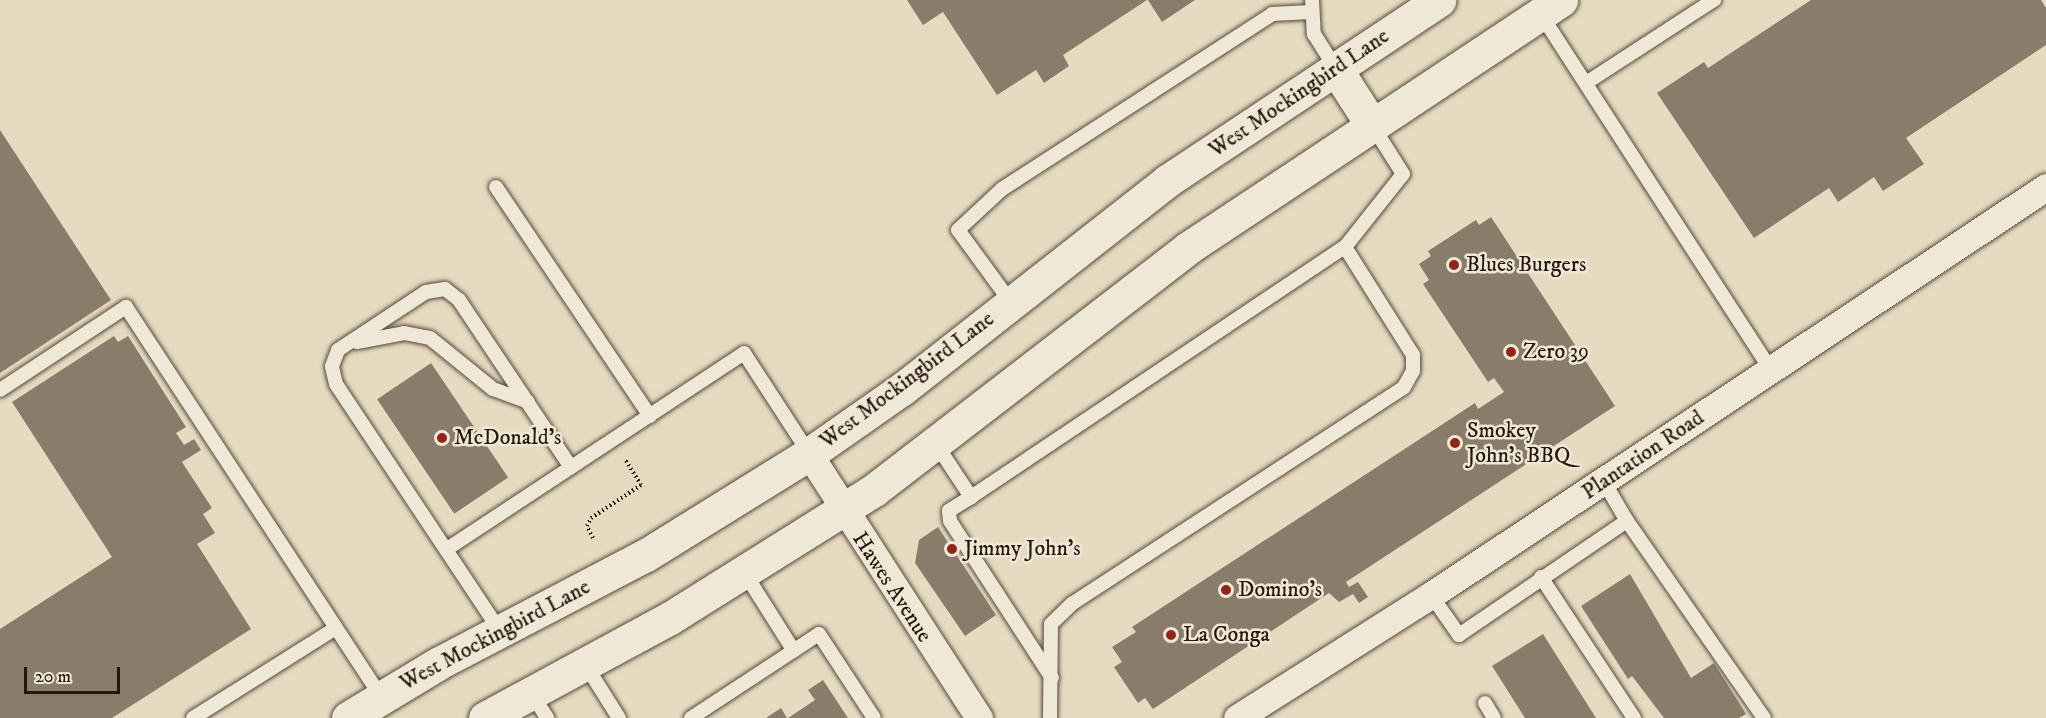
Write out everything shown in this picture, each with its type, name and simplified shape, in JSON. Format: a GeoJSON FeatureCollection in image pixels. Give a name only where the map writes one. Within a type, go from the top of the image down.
{"type":"FeatureCollection","features":[{"type":"Feature","properties":{"kind":"main road","name":"West Mockingbird Lane"},"geometry":{"type":"LineString","coordinates":[[348,718],[381,697],[500,631],[646,555],[809,454],[902,389],[1010,301],[1167,181],[1439,0]]}},
{"type":"Feature","properties":{"kind":"main road"},"geometry":{"type":"LineString","coordinates":[[485,718],[539,706],[585,664],[744,572],[842,511],[936,444],[1188,248],[1551,7]]}},
{"type":"Feature","properties":{"kind":"main road"},"geometry":{"type":"LineString","coordinates":[[1336,69],[1372,125]]}},
{"type":"Feature","properties":{"kind":"street","name":"Plantation Road"},"geometry":{"type":"LineString","coordinates":[[1237,718],[1604,482],[2046,187]]}},
{"type":"Feature","properties":{"kind":"street","name":"Hawes Avenue"},"geometry":{"type":"LineString","coordinates":[[809,454],[842,511],[978,718]]}},
{"type":"Feature","properties":{"kind":"lane"},"geometry":{"type":"LineString","coordinates":[[1586,83],[1714,0]]}},
{"type":"Feature","properties":{"kind":"lane"},"geometry":{"type":"LineString","coordinates":[[1010,301],[958,230],[1002,189],[1272,14],[1311,6],[1314,34],[1336,69]]}},
{"type":"Feature","properties":{"kind":"lane"},"geometry":{"type":"LineString","coordinates":[[1551,7],[1586,83],[1771,370]]}},
{"type":"Feature","properties":{"kind":"lane"},"geometry":{"type":"LineString","coordinates":[[1053,680],[950,521],[949,511],[1345,247],[1403,174],[1372,125]]}},
{"type":"Feature","properties":{"kind":"lane"},"geometry":{"type":"LineString","coordinates":[[496,187],[650,416]]}},
{"type":"Feature","properties":{"kind":"lane"},"geometry":{"type":"LineString","coordinates":[[1050,718],[1053,680],[1052,624],[1073,603],[1404,387],[1413,371],[1413,355],[1345,247]]}},
{"type":"Feature","properties":{"kind":"lane"},"geometry":{"type":"LineString","coordinates":[[500,631],[336,384],[332,366],[338,350],[426,292],[445,290],[459,300],[571,468]]}},
{"type":"Feature","properties":{"kind":"lane"},"geometry":{"type":"LineString","coordinates":[[0,390],[126,307],[381,697]]}},
{"type":"Feature","properties":{"kind":"lane"},"geometry":{"type":"LineString","coordinates":[[348,344],[404,333],[430,338],[493,389],[528,402]]}},
{"type":"Feature","properties":{"kind":"lane"},"geometry":{"type":"LineString","coordinates":[[447,549],[744,354],[809,454]]}},
{"type":"Feature","properties":{"kind":"lane"},"geometry":{"type":"LineString","coordinates":[[936,444],[971,496]]}},
{"type":"Feature","properties":{"kind":"lane"},"geometry":{"type":"LineString","coordinates":[[1604,482],[1627,521],[1764,718]]}},
{"type":"Feature","properties":{"kind":"lane"},"geometry":{"type":"LineString","coordinates":[[1431,595],[1459,635],[1541,577],[1627,521]]}},
{"type":"Feature","properties":{"kind":"lane"},"geometry":{"type":"LineString","coordinates":[[744,572],[794,651]]}},
{"type":"Feature","properties":{"kind":"lane"},"geometry":{"type":"LineString","coordinates":[[1541,577],[1634,718]]}},
{"type":"Feature","properties":{"kind":"lane"},"geometry":{"type":"LineString","coordinates":[[193,718],[336,628]]}},
{"type":"Feature","properties":{"kind":"lane"},"geometry":{"type":"LineString","coordinates":[[691,718],[819,634],[874,718]]}},
{"type":"Feature","properties":{"kind":"lane"},"geometry":{"type":"LineString","coordinates":[[585,664],[619,718]]}},
{"type":"Feature","properties":{"kind":"lane"},"geometry":{"type":"LineString","coordinates":[[1485,703],[1494,718]]}},
{"type":"Feature","properties":{"kind":"path"},"geometry":{"type":"LineString","coordinates":[[592,538],[586,526],[591,518],[641,485],[623,457]]}},
{"type":"Feature","properties":{"kind":"building"},"geometry":{"type":"Polygon","coordinates":[[[907,0],[1147,0],[1063,55],[1069,66],[1044,83],[1036,70],[997,95],[943,12],[923,25],[907,0]]]}},
{"type":"Feature","properties":{"kind":"building"},"geometry":{"type":"Polygon","coordinates":[[[1148,0],[1195,0],[1162,22],[1148,0]]]}},
{"type":"Feature","properties":{"kind":"building"},"geometry":{"type":"Polygon","coordinates":[[[1811,0],[2041,0],[2046,8],[2046,45],[1906,138],[1924,164],[1883,191],[1874,177],[1838,202],[1829,188],[1754,238],[1657,93],[1704,62],[1708,68],[1811,0]]]}},
{"type":"Feature","properties":{"kind":"building"},"geometry":{"type":"Polygon","coordinates":[[[0,130],[111,300],[0,373],[0,130]]]}},
{"type":"Feature","properties":{"kind":"building"},"geometry":{"type":"Polygon","coordinates":[[[1491,217],[1615,406],[1346,582],[1349,587],[1358,582],[1368,597],[1359,603],[1353,594],[1339,602],[1329,593],[1153,709],[1145,698],[1138,703],[1114,667],[1122,662],[1112,647],[1136,632],[1132,627],[1475,403],[1478,409],[1504,392],[1494,378],[1488,382],[1423,284],[1429,280],[1419,264],[1431,256],[1428,251],[1476,220],[1479,225],[1491,217]]]}},
{"type":"Feature","properties":{"kind":"building"},"geometry":{"type":"Polygon","coordinates":[[[114,336],[118,342],[128,336],[186,427],[176,433],[184,445],[194,439],[201,450],[182,462],[212,508],[203,514],[215,533],[197,544],[251,629],[112,718],[0,718],[0,629],[112,557],[12,402],[114,336]]]}},
{"type":"Feature","properties":{"kind":"building","name":"McDonald's"},"geometry":{"type":"Polygon","coordinates":[[[431,363],[508,477],[454,514],[377,399],[431,363]]]}},
{"type":"Feature","properties":{"kind":"building"},"geometry":{"type":"Polygon","coordinates":[[[938,527],[996,615],[965,636],[915,563],[919,540],[938,527]]]}},
{"type":"Feature","properties":{"kind":"building"},"geometry":{"type":"Polygon","coordinates":[[[1630,574],[1691,678],[1714,663],[1746,714],[1739,718],[1664,718],[1632,676],[1628,679],[1581,606],[1630,574]]]}},
{"type":"Feature","properties":{"kind":"building"},"geometry":{"type":"Polygon","coordinates":[[[1543,634],[1596,718],[1525,718],[1492,666],[1543,634]]]}},
{"type":"Feature","properties":{"kind":"building"},"geometry":{"type":"Polygon","coordinates":[[[823,680],[848,718],[788,718],[815,700],[808,690],[823,680]]]}},
{"type":"Feature","properties":{"kind":"building"},"geometry":{"type":"Polygon","coordinates":[[[781,708],[787,718],[766,718],[781,708]]]}},
{"type":"Feature","properties":{"kind":"place","name":"Blues Burgers"},"geometry":{"type":"Point","coordinates":[1454,265]}},
{"type":"Feature","properties":{"kind":"place","name":"Zero 39"},"geometry":{"type":"Point","coordinates":[1511,352]}},
{"type":"Feature","properties":{"kind":"place","name":"McDonald's"},"geometry":{"type":"Point","coordinates":[442,438]}},
{"type":"Feature","properties":{"kind":"place","name":"Smokey John's BBQ"},"geometry":{"type":"Point","coordinates":[1455,443]}},
{"type":"Feature","properties":{"kind":"place","name":"Jimmy John's"},"geometry":{"type":"Point","coordinates":[952,549]}},
{"type":"Feature","properties":{"kind":"place","name":"Domino's"},"geometry":{"type":"Point","coordinates":[1226,590]}},
{"type":"Feature","properties":{"kind":"place","name":"La Conga"},"geometry":{"type":"Point","coordinates":[1171,635]}}]}
